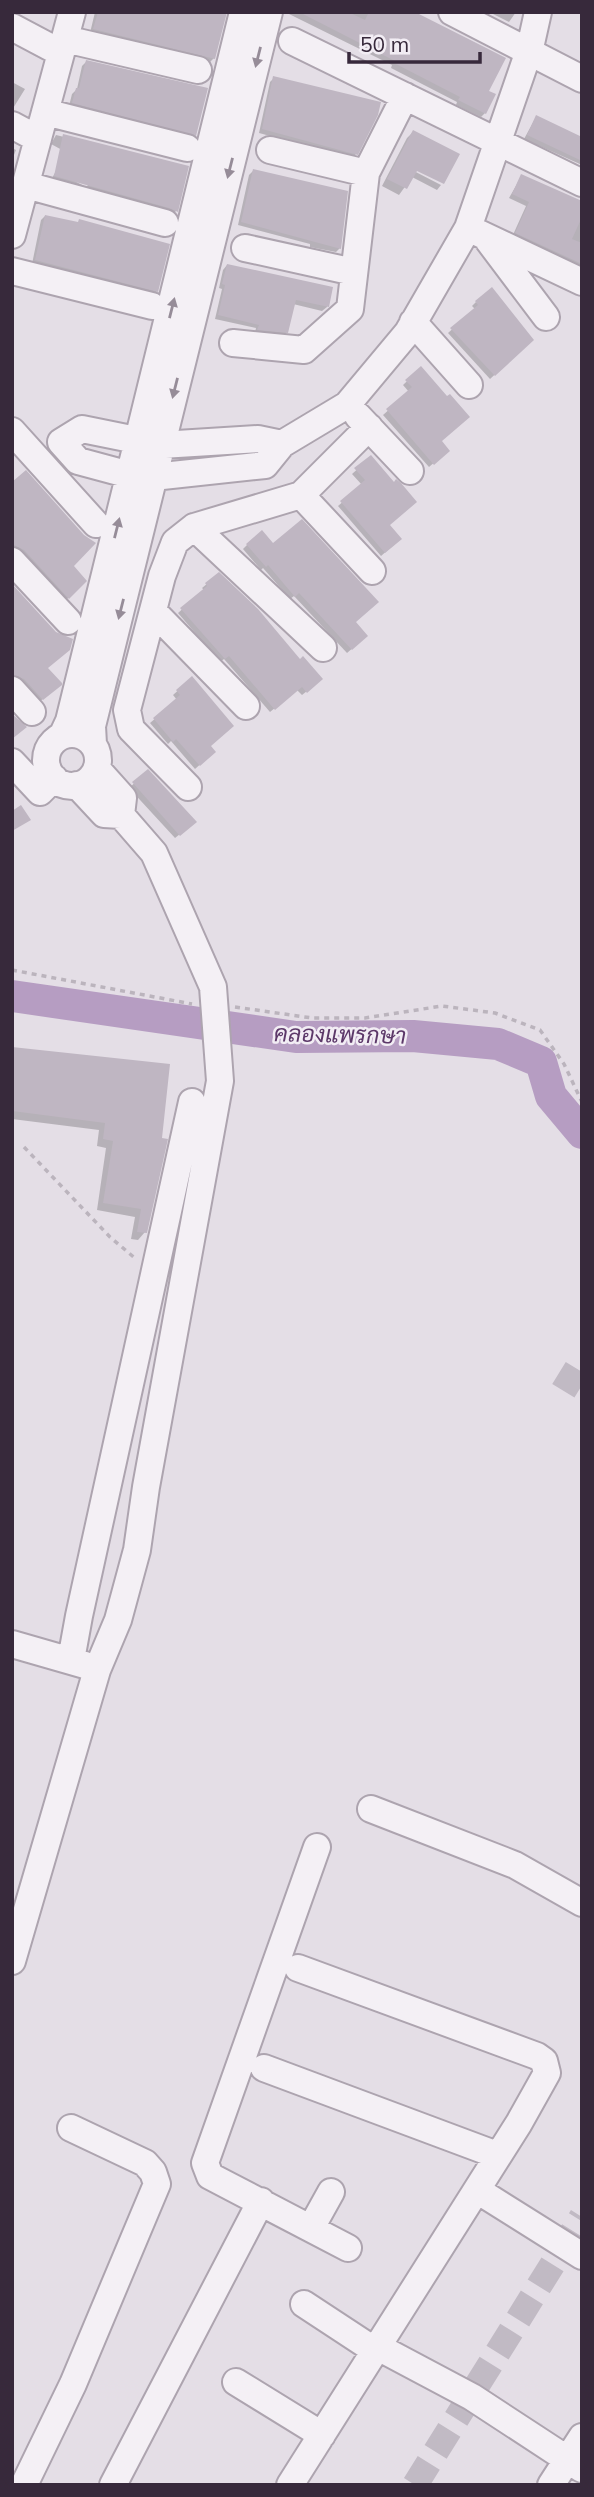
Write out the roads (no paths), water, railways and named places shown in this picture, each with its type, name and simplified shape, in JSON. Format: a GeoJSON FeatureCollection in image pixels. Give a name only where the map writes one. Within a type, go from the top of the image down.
{"type":"FeatureCollection","features":[{"type":"Feature","properties":{"kind":"street"},"geometry":{"type":"LineString","coordinates":[[14,225],[72,12]]}},
{"type":"Feature","properties":{"kind":"street"},"geometry":{"type":"LineString","coordinates":[[235,99],[243,12]]}},
{"type":"Feature","properties":{"kind":"street"},"geometry":{"type":"LineString","coordinates":[[12,762],[40,792],[80,769],[92,726],[142,476],[235,99],[269,12]]}},
{"type":"Feature","properties":{"kind":"street"},"geometry":{"type":"LineString","coordinates":[[452,12],[582,79]]}},
{"type":"Feature","properties":{"kind":"street"},"geometry":{"type":"LineString","coordinates":[[12,421],[61,442],[78,461],[142,476],[265,465],[282,444],[347,405],[408,332],[476,232],[497,142],[529,51],[538,12]]}},
{"type":"Feature","properties":{"kind":"street"},"geometry":{"type":"LineString","coordinates":[[12,27],[63,46],[198,70]]}},
{"type":"Feature","properties":{"kind":"street"},"geometry":{"type":"LineString","coordinates":[[292,41],[582,184]]}},
{"type":"Feature","properties":{"kind":"street"},"geometry":{"type":"LineString","coordinates":[[233,342],[304,350],[350,309],[366,173],[405,96]]}},
{"type":"Feature","properties":{"kind":"street"},"geometry":{"type":"LineString","coordinates":[[45,112],[187,148]]}},
{"type":"Feature","properties":{"kind":"street"},"geometry":{"type":"LineString","coordinates":[[12,125],[38,139]]}},
{"type":"Feature","properties":{"kind":"street"},"geometry":{"type":"LineString","coordinates":[[270,150],[366,173]]}},
{"type":"Feature","properties":{"kind":"street"},"geometry":{"type":"LineString","coordinates":[[26,185],[165,223]]}},
{"type":"Feature","properties":{"kind":"street"},"geometry":{"type":"LineString","coordinates":[[476,232],[582,282]]}},
{"type":"Feature","properties":{"kind":"street"},"geometry":{"type":"LineString","coordinates":[[476,232],[546,317]]}},
{"type":"Feature","properties":{"kind":"street"},"geometry":{"type":"LineString","coordinates":[[245,248],[354,272]]}},
{"type":"Feature","properties":{"kind":"street"},"geometry":{"type":"LineString","coordinates":[[12,271],[152,306]]}},
{"type":"Feature","properties":{"kind":"street"},"geometry":{"type":"LineString","coordinates":[[413,322],[469,385]]}},
{"type":"Feature","properties":{"kind":"street"},"geometry":{"type":"LineString","coordinates":[[347,405],[410,471]]}},
{"type":"Feature","properties":{"kind":"street"},"geometry":{"type":"LineString","coordinates":[[188,787],[131,729],[127,710],[162,576],[175,542],[194,527],[301,495],[369,427]]}},
{"type":"Feature","properties":{"kind":"street"},"geometry":{"type":"LineString","coordinates":[[61,442],[82,429],[150,442],[258,439],[282,444]]}},
{"type":"Feature","properties":{"kind":"street"},"geometry":{"type":"LineString","coordinates":[[12,431],[96,524]]}},
{"type":"Feature","properties":{"kind":"street"},"geometry":{"type":"LineString","coordinates":[[62,736],[142,476]]}},
{"type":"Feature","properties":{"kind":"street"},"geometry":{"type":"LineString","coordinates":[[301,495],[372,571]]}},
{"type":"Feature","properties":{"kind":"street"},"geometry":{"type":"LineString","coordinates":[[194,527],[323,648]]}},
{"type":"Feature","properties":{"kind":"street"},"geometry":{"type":"LineString","coordinates":[[12,561],[68,621]]}},
{"type":"Feature","properties":{"kind":"street"},"geometry":{"type":"LineString","coordinates":[[153,611],[246,706]]}},
{"type":"Feature","properties":{"kind":"street"},"geometry":{"type":"LineString","coordinates":[[12,690],[32,712]]}},
{"type":"Feature","properties":{"kind":"street"},"geometry":{"type":"LineString","coordinates":[[14,1952],[97,1670],[118,1620],[137,1550],[146,1487],[220,1081],[203,996],[154,853],[121,815],[123,798],[80,769],[47,764],[47,755],[54,741],[62,736],[79,734],[80,769]]}},
{"type":"Feature","properties":{"kind":"street"},"geometry":{"type":"LineString","coordinates":[[71,1660],[81,1603],[192,1102]]}},
{"type":"Feature","properties":{"kind":"street"},"geometry":{"type":"LineString","coordinates":[[12,1644],[97,1670]]}},
{"type":"Feature","properties":{"kind":"street"},"geometry":{"type":"LineString","coordinates":[[371,1810],[515,1865],[582,1903]]}},
{"type":"Feature","properties":{"kind":"street"},"geometry":{"type":"LineString","coordinates":[[317,1847],[206,2158],[206,2169],[209,2176],[348,2248]]}},
{"type":"Feature","properties":{"kind":"street"},"geometry":{"type":"LineString","coordinates":[[290,2485],[519,2123],[547,2073],[544,2061],[537,2056],[298,1968]]}},
{"type":"Feature","properties":{"kind":"street"},"geometry":{"type":"LineString","coordinates":[[264,2068],[497,2155]]}},
{"type":"Feature","properties":{"kind":"street"},"geometry":{"type":"LineString","coordinates":[[24,2485],[73,2384],[157,2184],[153,2172],[145,2163],[71,2127]]}},
{"type":"Feature","properties":{"kind":"street"},"geometry":{"type":"LineString","coordinates":[[477,2190],[582,2256]]}},
{"type":"Feature","properties":{"kind":"street"},"geometry":{"type":"LineString","coordinates":[[311,2228],[331,2192]]}},
{"type":"Feature","properties":{"kind":"street"},"geometry":{"type":"LineString","coordinates":[[113,2485],[261,2202]]}},
{"type":"Feature","properties":{"kind":"street"},"geometry":{"type":"LineString","coordinates":[[304,2304],[375,2348],[472,2397],[574,2465]]}},
{"type":"Feature","properties":{"kind":"street"},"geometry":{"type":"LineString","coordinates":[[236,2382],[321,2435]]}},
{"type":"Feature","properties":{"kind":"street"},"geometry":{"type":"LineString","coordinates":[[551,2485],[574,2465],[582,2437]]}},
{"type":"Feature","properties":{"kind":"waterway","name":"คลองแพรกษา"},"geometry":{"type":"LineString","coordinates":[[12,996],[296,1037],[413,1036],[498,1044],[541,1062],[551,1096],[582,1133]]}},
{"type":"Feature","properties":{"kind":"tunnel"},"geometry":{"type":"LineString","coordinates":[[559,1373],[582,1387]]}},
{"type":"Feature","properties":{"kind":"tunnel"},"geometry":{"type":"LineString","coordinates":[[415,2485],[582,2217]]}}]}
